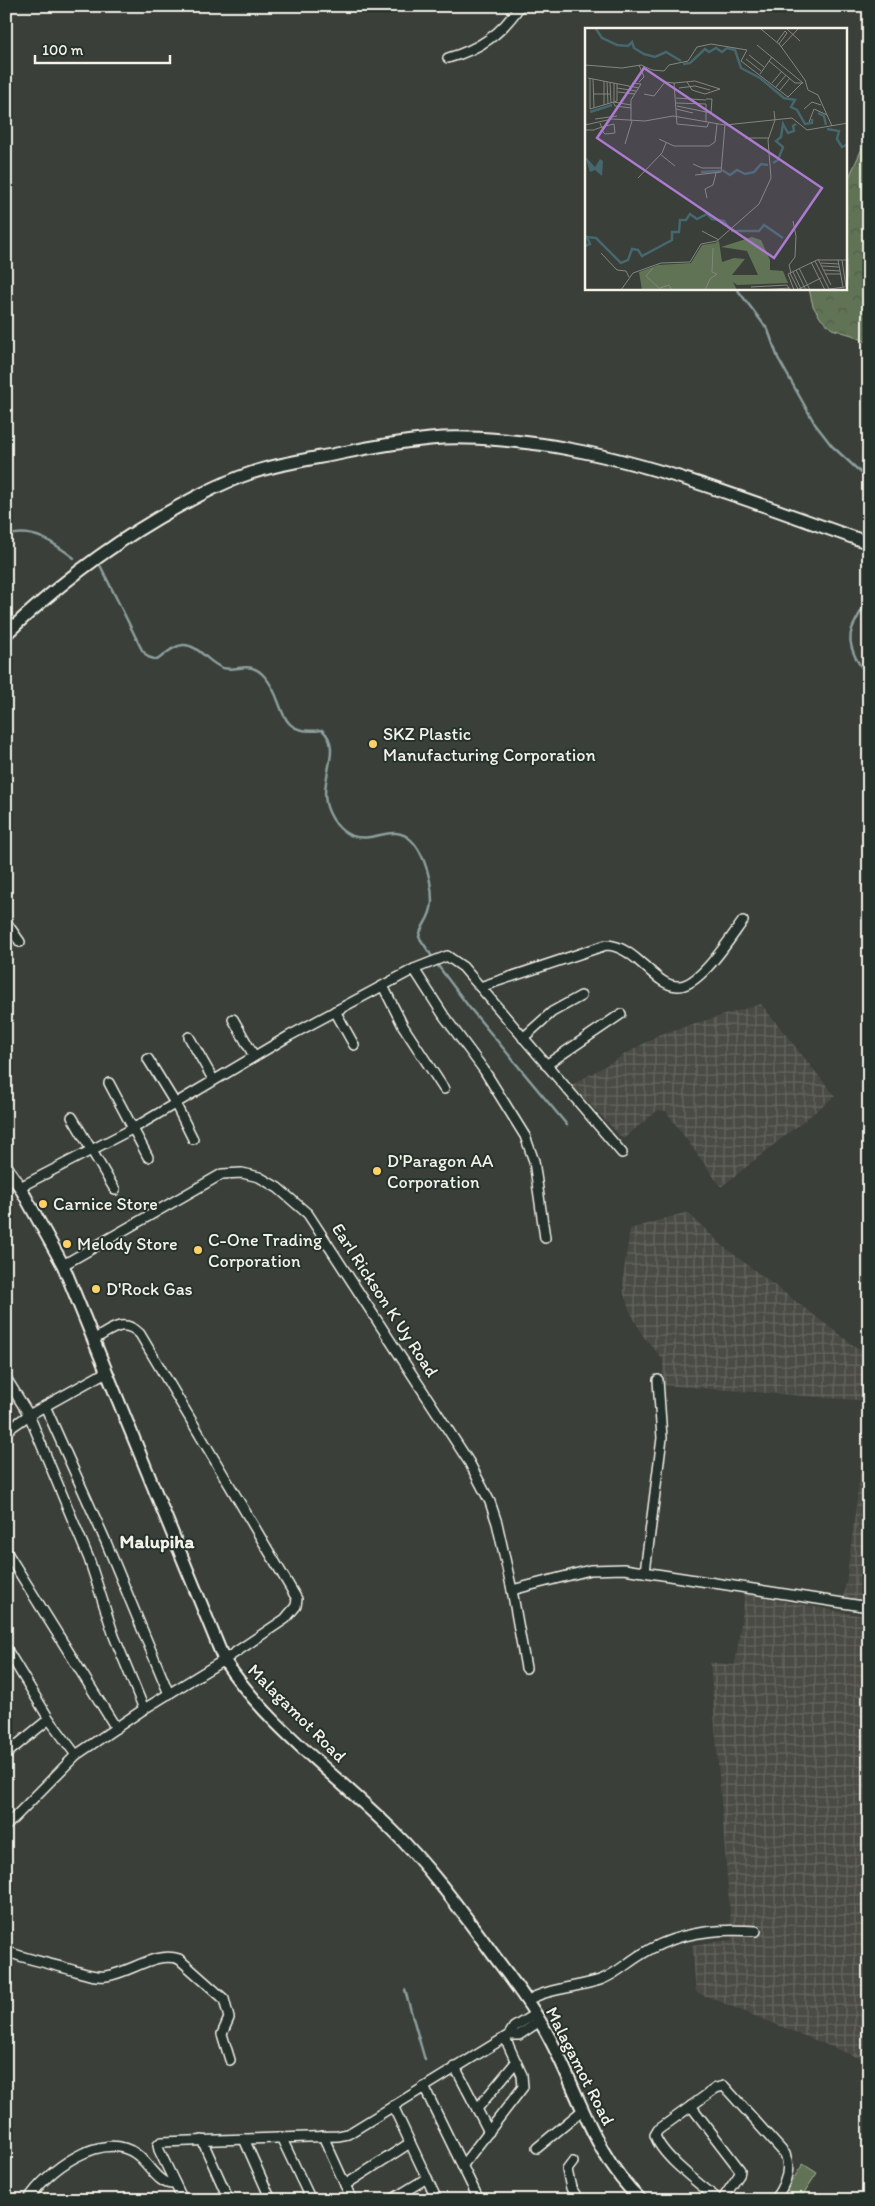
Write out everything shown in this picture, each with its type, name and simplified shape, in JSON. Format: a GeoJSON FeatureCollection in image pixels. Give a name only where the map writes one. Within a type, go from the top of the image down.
{"type":"FeatureCollection","features":[{"type":"Feature","properties":{"kind":"street"},"geometry":{"type":"LineString","coordinates":[[448,58],[467,53],[489,40],[507,24],[520,6]]}},
{"type":"Feature","properties":{"kind":"street"},"geometry":{"type":"LineString","coordinates":[[6,634],[36,605],[94,558],[122,539],[211,489],[245,475],[275,466],[384,445],[432,438],[502,441],[572,449],[629,462],[869,543]]}},
{"type":"Feature","properties":{"kind":"street"},"geometry":{"type":"LineString","coordinates":[[480,988],[606,945],[615,945],[622,949],[662,981],[679,986],[686,985],[703,972],[743,921]]}},
{"type":"Feature","properties":{"kind":"street"},"geometry":{"type":"LineString","coordinates":[[6,922],[20,942]]}},
{"type":"Feature","properties":{"kind":"street"},"geometry":{"type":"LineString","coordinates":[[20,1187],[134,1128],[213,1079],[414,969],[447,956],[464,967],[622,1152]]}},
{"type":"Feature","properties":{"kind":"street"},"geometry":{"type":"LineString","coordinates":[[414,969],[444,1016],[484,1070],[525,1136],[534,1161],[545,1238]]}},
{"type":"Feature","properties":{"kind":"street"},"geometry":{"type":"LineString","coordinates":[[383,986],[403,1026],[444,1089]]}},
{"type":"Feature","properties":{"kind":"street"},"geometry":{"type":"LineString","coordinates":[[523,1038],[552,1012],[581,996]]}},
{"type":"Feature","properties":{"kind":"street"},"geometry":{"type":"LineString","coordinates":[[335,1012],[354,1044]]}},
{"type":"Feature","properties":{"kind":"street"},"geometry":{"type":"LineString","coordinates":[[546,1065],[621,1014]]}},
{"type":"Feature","properties":{"kind":"street"},"geometry":{"type":"LineString","coordinates":[[233,1019],[254,1056]]}},
{"type":"Feature","properties":{"kind":"street"},"geometry":{"type":"LineString","coordinates":[[190,1037],[213,1079]]}},
{"type":"Feature","properties":{"kind":"street"},"geometry":{"type":"LineString","coordinates":[[148,1059],[175,1103],[193,1139]]}},
{"type":"Feature","properties":{"kind":"street"},"geometry":{"type":"LineString","coordinates":[[109,1083],[148,1157]]}},
{"type":"Feature","properties":{"kind":"street"},"geometry":{"type":"LineString","coordinates":[[72,1117],[115,1190]]}},
{"type":"Feature","properties":{"kind":"street","name":"Malagamot Road"},"geometry":{"type":"LineString","coordinates":[[6,1167],[20,1187],[63,1265],[224,1660],[240,1684],[271,1717],[392,1830],[427,1868],[538,2017],[612,2165],[624,2182],[641,2200]]}},
{"type":"Feature","properties":{"kind":"street","name":"Earl Rickson K Uy Road"},"geometry":{"type":"LineString","coordinates":[[63,1265],[222,1174],[233,1172],[248,1174],[268,1182],[299,1206],[317,1225],[469,1462],[490,1502],[504,1552],[526,1668]]}},
{"type":"Feature","properties":{"kind":"street"},"geometry":{"type":"LineString","coordinates":[[6,1826],[76,1755],[144,1708],[224,1660],[285,1619],[292,1612],[297,1598],[140,1334],[132,1326],[125,1324],[93,1340]]}},
{"type":"Feature","properties":{"kind":"street"},"geometry":{"type":"LineString","coordinates":[[6,1431],[29,1415],[106,1372]]}},
{"type":"Feature","properties":{"kind":"street"},"geometry":{"type":"LineString","coordinates":[[6,1378],[29,1415],[89,1559],[114,1636],[144,1708]]}},
{"type":"Feature","properties":{"kind":"street"},"geometry":{"type":"LineString","coordinates":[[645,1572],[662,1438],[658,1380]]}},
{"type":"Feature","properties":{"kind":"street"},"geometry":{"type":"LineString","coordinates":[[45,1406],[106,1542],[169,1694]]}},
{"type":"Feature","properties":{"kind":"street"},"geometry":{"type":"LineString","coordinates":[[6,1551],[116,1728]]}},
{"type":"Feature","properties":{"kind":"street"},"geometry":{"type":"LineString","coordinates":[[512,1590],[590,1570],[624,1569],[869,1608]]}},
{"type":"Feature","properties":{"kind":"street"},"geometry":{"type":"LineString","coordinates":[[6,1648],[48,1719],[76,1755]]}},
{"type":"Feature","properties":{"kind":"street"},"geometry":{"type":"LineString","coordinates":[[6,1754],[48,1719]]}},
{"type":"Feature","properties":{"kind":"street"},"geometry":{"type":"LineString","coordinates":[[526,2000],[548,1991],[601,1979],[643,1953],[671,1940],[717,1930],[756,1931]]}},
{"type":"Feature","properties":{"kind":"street"},"geometry":{"type":"LineString","coordinates":[[6,1951],[35,1961],[95,1976],[121,1973],[163,1957],[171,1956],[179,1959],[224,1999],[229,2018],[222,2034],[230,2060]]}},
{"type":"Feature","properties":{"kind":"street"},"geometry":{"type":"LineString","coordinates":[[183,2200],[159,2150],[159,2144],[163,2141],[348,2134],[507,2036],[514,2027],[538,2017]]}},
{"type":"Feature","properties":{"kind":"street"},"geometry":{"type":"LineString","coordinates":[[462,2166],[523,2087],[522,2075],[507,2036]]}},
{"type":"Feature","properties":{"kind":"street"},"geometry":{"type":"LineString","coordinates":[[477,2109],[516,2062]]}},
{"type":"Feature","properties":{"kind":"street"},"geometry":{"type":"LineString","coordinates":[[455,2067],[489,2132]]}},
{"type":"Feature","properties":{"kind":"street"},"geometry":{"type":"LineString","coordinates":[[691,2106],[740,2170],[739,2175],[721,2200],[680,2166],[661,2146],[655,2134],[691,2106],[722,2086],[728,2089],[788,2160],[787,2175],[779,2198]]}},
{"type":"Feature","properties":{"kind":"street"},"geometry":{"type":"LineString","coordinates":[[424,2087],[479,2200]]}},
{"type":"Feature","properties":{"kind":"street"},"geometry":{"type":"LineString","coordinates":[[393,2106],[437,2200]]}},
{"type":"Feature","properties":{"kind":"street"},"geometry":{"type":"LineString","coordinates":[[537,2148],[583,2110]]}},
{"type":"Feature","properties":{"kind":"street"},"geometry":{"type":"LineString","coordinates":[[322,2136],[352,2200]]}},
{"type":"Feature","properties":{"kind":"street"},"geometry":{"type":"LineString","coordinates":[[281,2137],[310,2200]]}},
{"type":"Feature","properties":{"kind":"street"},"geometry":{"type":"LineString","coordinates":[[244,2138],[271,2200]]}},
{"type":"Feature","properties":{"kind":"street"},"geometry":{"type":"LineString","coordinates":[[202,2140],[229,2200]]}},
{"type":"Feature","properties":{"kind":"street"},"geometry":{"type":"LineString","coordinates":[[346,2185],[410,2143]]}},
{"type":"Feature","properties":{"kind":"street"},"geometry":{"type":"LineString","coordinates":[[28,2200],[33,2192],[62,2165],[90,2150],[101,2148],[127,2149],[136,2154],[164,2182],[175,2184]]}},
{"type":"Feature","properties":{"kind":"street"},"geometry":{"type":"LineString","coordinates":[[573,2162],[566,2170],[567,2177],[579,2200]]}},
{"type":"Feature","properties":{"kind":"street"},"geometry":{"type":"LineString","coordinates":[[392,2200],[427,2178]]}},
{"type":"Feature","properties":{"kind":"shaded area"},"geometry":{"type":"Polygon","coordinates":[[[761,1004],[835,1096],[721,1187],[666,1111],[658,1110],[623,1139],[572,1085],[660,1034],[761,1004]]]}},
{"type":"Feature","properties":{"kind":"shaded area"},"geometry":{"type":"Polygon","coordinates":[[[687,1212],[724,1247],[869,1357],[869,1401],[663,1385],[663,1359],[643,1336],[629,1309],[624,1294],[623,1278],[630,1229],[687,1212]]]}},
{"type":"Feature","properties":{"kind":"shaded area"},"geometry":{"type":"Polygon","coordinates":[[[869,1407],[869,1601],[844,1598],[869,1407]]]}},
{"type":"Feature","properties":{"kind":"shaded area"},"geometry":{"type":"Polygon","coordinates":[[[745,1594],[869,1617],[869,2062],[696,1992],[692,1945],[732,1940],[710,1662],[735,1665],[745,1594]]]}},
{"type":"Feature","properties":{"kind":"green space"},"geometry":{"type":"Polygon","coordinates":[[[869,133],[869,343],[832,329],[821,319],[813,306],[809,290],[848,290],[848,180],[869,133]]]}},
{"type":"Feature","properties":{"kind":"green space"},"geometry":{"type":"Polygon","coordinates":[[[803,2164],[817,2173],[800,2199],[786,2190],[803,2164]]]}},
{"type":"Feature","properties":{"kind":"waterway"},"geometry":{"type":"LineString","coordinates":[[738,290],[768,330],[778,358],[815,424],[832,446],[869,480]]}},
{"type":"Feature","properties":{"kind":"waterway"},"geometry":{"type":"LineString","coordinates":[[6,536],[16,534],[34,535],[51,542],[74,558]]}},
{"type":"Feature","properties":{"kind":"waterway"},"geometry":{"type":"LineString","coordinates":[[99,563],[142,650],[148,657],[157,660],[175,647],[183,645],[194,648],[213,663],[223,668],[249,667],[254,669],[260,672],[272,686],[289,723],[296,728],[307,731],[322,730],[328,738],[331,747],[325,789],[326,801],[329,812],[336,824],[340,829],[357,837],[363,838],[393,833],[405,836],[413,842],[424,860],[432,893],[432,902],[430,913],[419,937],[431,955]]}},
{"type":"Feature","properties":{"kind":"waterway"},"geometry":{"type":"LineString","coordinates":[[869,592],[851,635],[854,654],[869,676]]}},
{"type":"Feature","properties":{"kind":"waterway"},"geometry":{"type":"LineString","coordinates":[[436,963],[469,1007],[567,1125]]}},
{"type":"Feature","properties":{"kind":"waterway"},"geometry":{"type":"LineString","coordinates":[[405,1990],[425,2060]]}},
{"type":"Feature","properties":{"kind":"place","name":"SKZ Plastic Manufacturing Corporation"},"geometry":{"type":"Point","coordinates":[373,744]}},
{"type":"Feature","properties":{"kind":"place","name":"D'Paragon AA Corporation"},"geometry":{"type":"Point","coordinates":[377,1171]}},
{"type":"Feature","properties":{"kind":"place","name":"Carnice Store"},"geometry":{"type":"Point","coordinates":[43,1204]}},
{"type":"Feature","properties":{"kind":"place","name":"Melody Store"},"geometry":{"type":"Point","coordinates":[67,1244]}},
{"type":"Feature","properties":{"kind":"place","name":"C-One Trading Corporation"},"geometry":{"type":"Point","coordinates":[198,1250]}},
{"type":"Feature","properties":{"kind":"place","name":"D'Rock Gas"},"geometry":{"type":"Point","coordinates":[96,1289]}},
{"type":"Feature","properties":{"kind":"district","name":"Malupiha"},"geometry":{"type":"Point","coordinates":[157,1541]}}]}
